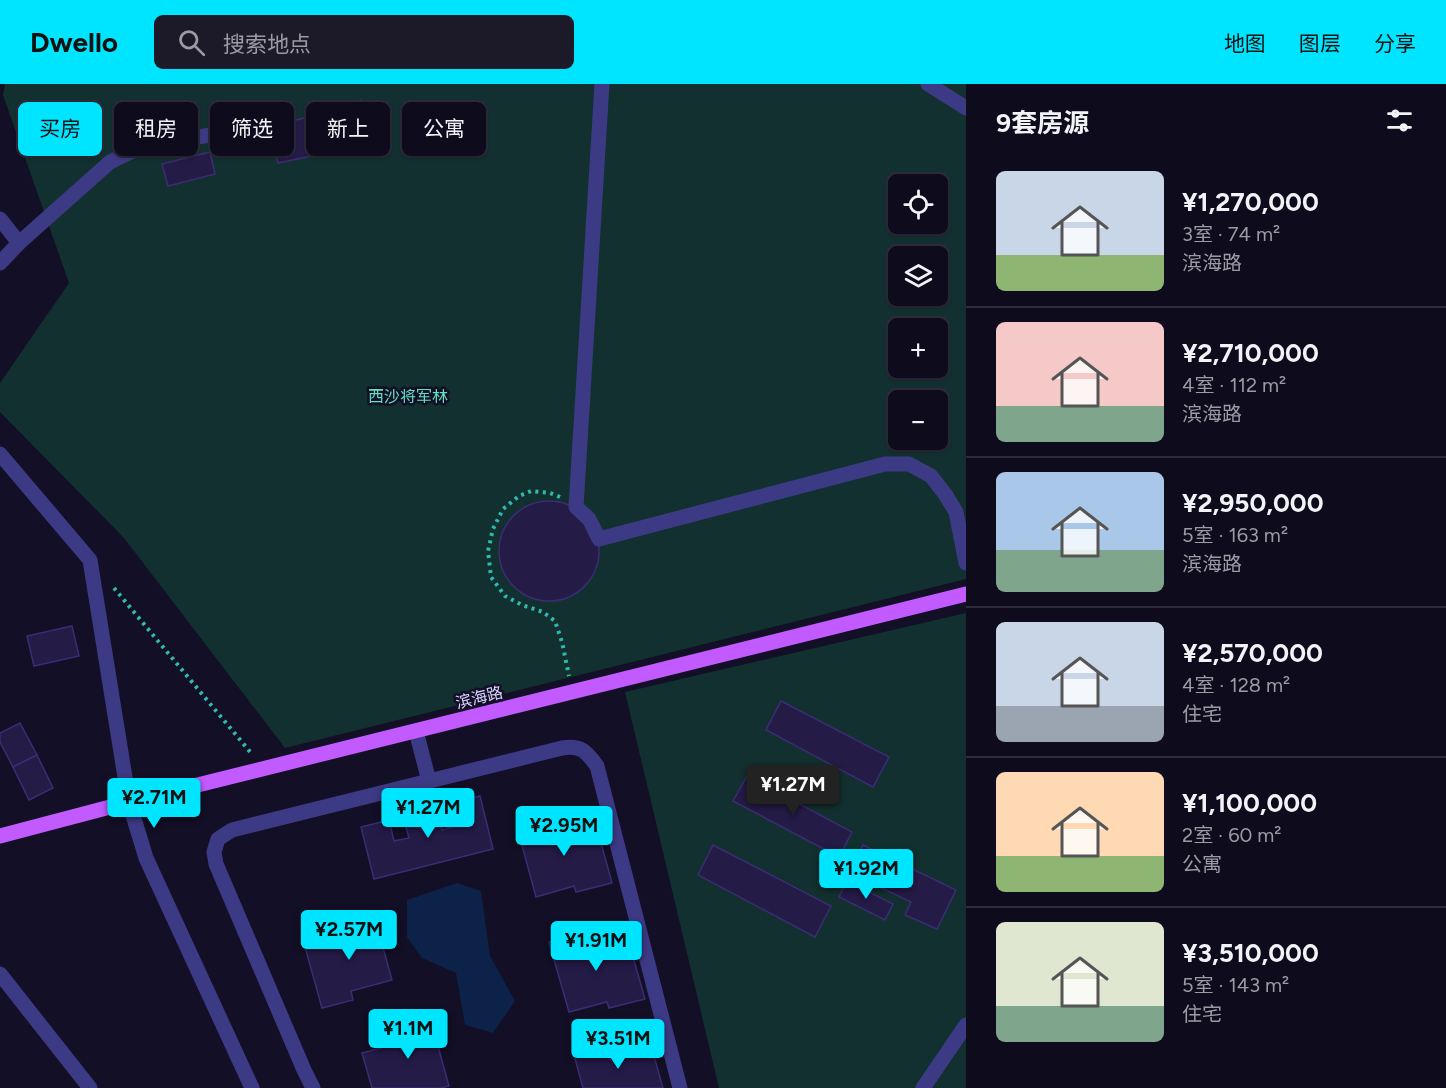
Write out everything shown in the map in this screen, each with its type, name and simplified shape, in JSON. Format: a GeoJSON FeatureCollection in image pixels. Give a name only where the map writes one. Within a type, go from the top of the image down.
{"type":"FeatureCollection","features":[{"type":"Feature","properties":{"kind":"main road","name":"滨海路"},"geometry":{"type":"LineString","coordinates":[[0,836],[966,594]]}},
{"type":"Feature","properties":{"kind":"street"},"geometry":{"type":"LineString","coordinates":[[602,84],[576,507],[589,519],[599,539],[885,464],[909,464],[932,476],[956,512],[966,563]]}},
{"type":"Feature","properties":{"kind":"street"},"geometry":{"type":"LineString","coordinates":[[928,84],[966,108]]}},
{"type":"Feature","properties":{"kind":"street"},"geometry":{"type":"LineString","coordinates":[[0,263],[19,243],[110,162],[145,146],[210,136]]}},
{"type":"Feature","properties":{"kind":"street"},"geometry":{"type":"LineString","coordinates":[[0,219],[19,243]]}},
{"type":"Feature","properties":{"kind":"street"},"geometry":{"type":"LineString","coordinates":[[0,454],[90,560],[129,802],[146,858],[252,1088]]}},
{"type":"Feature","properties":{"kind":"street"},"geometry":{"type":"LineString","coordinates":[[416,731],[429,781]]}},
{"type":"Feature","properties":{"kind":"street"},"geometry":{"type":"LineString","coordinates":[[313,1088],[216,864],[214,852],[218,839],[231,830],[562,747],[576,746],[588,753],[597,766],[680,1088]]}},
{"type":"Feature","properties":{"kind":"street"},"geometry":{"type":"LineString","coordinates":[[0,974],[90,1088]]}},
{"type":"Feature","properties":{"kind":"street"},"geometry":{"type":"LineString","coordinates":[[923,1088],[966,1025]]}},
{"type":"Feature","properties":{"kind":"path"},"geometry":{"type":"LineString","coordinates":[[573,692],[555,621],[543,612],[522,605],[506,596],[491,577],[488,551],[493,530],[503,509],[519,496],[531,491],[550,493],[576,507]]}},
{"type":"Feature","properties":{"kind":"path"},"geometry":{"type":"LineString","coordinates":[[113,587],[264,769]]}},
{"type":"Feature","properties":{"kind":"green space","name":"西沙将军林"},"geometry":{"type":"Polygon","coordinates":[[[5,84],[966,84],[966,579],[285,748],[124,538],[0,412],[0,383],[69,283],[24,156],[102,156],[102,102],[18,102],[18,138],[3,95],[5,84]]]}},
{"type":"Feature","properties":{"kind":"green space"},"geometry":{"type":"Polygon","coordinates":[[[966,613],[966,1088],[719,1088],[625,692],[966,613]]]}},
{"type":"Feature","properties":{"kind":"water"},"geometry":{"type":"Polygon","coordinates":[[[457,883],[481,891],[490,956],[515,1001],[493,1033],[465,1025],[456,973],[422,958],[407,937],[407,900],[457,883]]]}},
{"type":"Feature","properties":{"kind":"building"},"geometry":{"type":"Polygon","coordinates":[[[306,118],[306,156],[311,156],[278,163],[276,156],[294,156],[294,120],[306,118]]]}},
{"type":"Feature","properties":{"kind":"building"},"geometry":{"type":"Polygon","coordinates":[[[210,152],[215,174],[168,186],[162,164],[210,152]]]}},
{"type":"Feature","properties":{"kind":"building"},"geometry":{"type":"Polygon","coordinates":[[[549,501],[568,505],[585,515],[595,532],[599,551],[595,570],[585,587],[568,597],[549,601],[530,597],[513,587],[503,570],[499,551],[503,532],[513,515],[530,505],[549,501]]]}},
{"type":"Feature","properties":{"kind":"building"},"geometry":{"type":"Polygon","coordinates":[[[72,626],[79,656],[34,666],[27,636],[72,626]]]}},
{"type":"Feature","properties":{"kind":"building"},"geometry":{"type":"Polygon","coordinates":[[[781,701],[889,757],[873,787],[766,730],[781,701]]]}},
{"type":"Feature","properties":{"kind":"building"},"geometry":{"type":"Polygon","coordinates":[[[20,723],[37,755],[13,767],[0,742],[0,733],[20,723]]]}},
{"type":"Feature","properties":{"kind":"building"},"geometry":{"type":"Polygon","coordinates":[[[37,755],[53,788],[29,800],[13,767],[37,755]]]}},
{"type":"Feature","properties":{"kind":"building"},"geometry":{"type":"Polygon","coordinates":[[[747,776],[852,832],[839,857],[733,801],[747,776]]]}},
{"type":"Feature","properties":{"kind":"building"},"geometry":{"type":"Polygon","coordinates":[[[480,796],[493,849],[374,879],[361,827],[389,820],[394,841],[409,838],[403,816],[436,807],[442,830],[455,826],[449,804],[480,796]]]}},
{"type":"Feature","properties":{"kind":"building"},"geometry":{"type":"Polygon","coordinates":[[[550,818],[554,831],[595,821],[612,883],[576,892],[574,886],[536,897],[517,827],[550,818]]]}},
{"type":"Feature","properties":{"kind":"building"},"geometry":{"type":"Polygon","coordinates":[[[713,845],[831,906],[815,937],[698,875],[713,845]]]}},
{"type":"Feature","properties":{"kind":"building"},"geometry":{"type":"Polygon","coordinates":[[[863,845],[956,890],[937,929],[905,915],[911,902],[850,873],[863,845]]]}},
{"type":"Feature","properties":{"kind":"building"},"geometry":{"type":"Polygon","coordinates":[[[847,881],[893,904],[885,920],[839,897],[847,881]]]}},
{"type":"Feature","properties":{"kind":"building"},"geometry":{"type":"Polygon","coordinates":[[[373,911],[392,980],[351,991],[353,1000],[322,1008],[305,947],[344,937],[339,921],[373,911]]]}},
{"type":"Feature","properties":{"kind":"building"},"geometry":{"type":"Polygon","coordinates":[[[583,933],[587,947],[627,936],[645,999],[609,1008],[607,1002],[569,1012],[549,942],[583,933]]]}},
{"type":"Feature","properties":{"kind":"building"},"geometry":{"type":"Polygon","coordinates":[[[430,1017],[449,1086],[372,1088],[362,1053],[400,1043],[396,1027],[430,1017]]]}},
{"type":"Feature","properties":{"kind":"building"},"geometry":{"type":"Polygon","coordinates":[[[607,1046],[611,1060],[652,1049],[663,1088],[583,1088],[574,1055],[607,1046]]]}}]}
